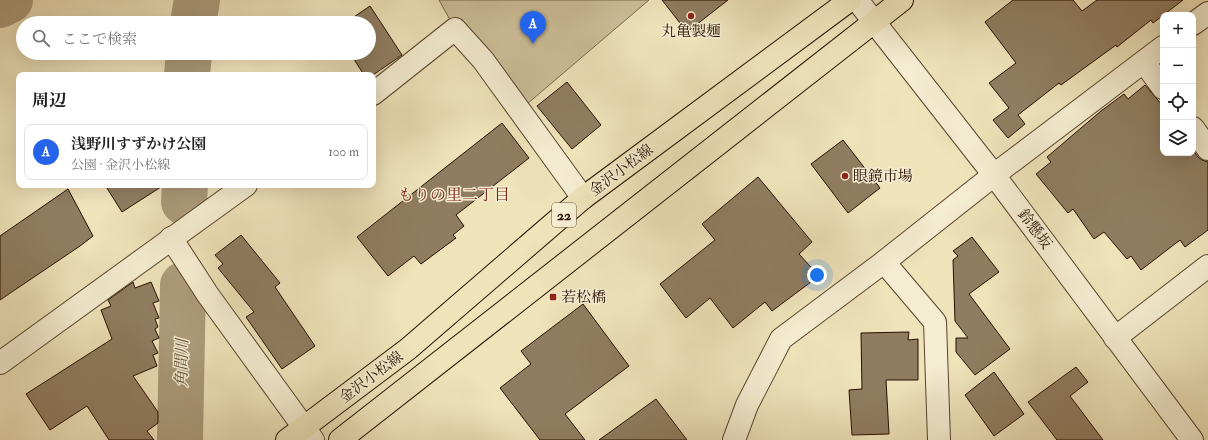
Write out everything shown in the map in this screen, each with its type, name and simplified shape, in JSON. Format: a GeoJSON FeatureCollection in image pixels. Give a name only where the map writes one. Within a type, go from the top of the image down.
{"type":"FeatureCollection","features":[{"type":"Feature","properties":{"kind":"main road","name":"金沢小松線"},"geometry":{"type":"LineString","coordinates":[[302,436],[408,349],[583,198],[850,0]]}},
{"type":"Feature","properties":{"kind":"main road","name":"金沢小松線"},"geometry":{"type":"LineString","coordinates":[[340,440],[902,0]]}},
{"type":"Feature","properties":{"kind":"street","name":"鈴懸坂"},"geometry":{"type":"LineString","coordinates":[[857,0],[994,175],[1192,440]]}},
{"type":"Feature","properties":{"kind":"street"},"geometry":{"type":"LineString","coordinates":[[1196,22],[1208,13]]}},
{"type":"Feature","properties":{"kind":"street"},"geometry":{"type":"LineString","coordinates":[[376,92],[455,29],[483,60],[583,198]]}},
{"type":"Feature","properties":{"kind":"street"},"geometry":{"type":"LineString","coordinates":[[734,440],[747,405],[781,339],[884,262],[994,175],[1162,48]]}},
{"type":"Feature","properties":{"kind":"street"},"geometry":{"type":"LineString","coordinates":[[1144,62],[1160,84]]}},
{"type":"Feature","properties":{"kind":"street"},"geometry":{"type":"LineString","coordinates":[[1196,132],[1208,149]]}},
{"type":"Feature","properties":{"kind":"street"},"geometry":{"type":"LineString","coordinates":[[0,363],[242,188]]}},
{"type":"Feature","properties":{"kind":"street"},"geometry":{"type":"LineString","coordinates":[[171,238],[226,320],[285,403],[302,436]]}},
{"type":"Feature","properties":{"kind":"street"},"geometry":{"type":"LineString","coordinates":[[884,262],[935,322],[939,440]]}},
{"type":"Feature","properties":{"kind":"street"},"geometry":{"type":"LineString","coordinates":[[1115,338],[1208,266]]}},
{"type":"Feature","properties":{"kind":"shaded area"},"geometry":{"type":"Polygon","coordinates":[[[439,0],[649,0],[520,110],[455,29],[439,0]]]}},
{"type":"Feature","properties":{"kind":"building","name":"丸亀製麺"},"geometry":{"type":"Polygon","coordinates":[[[662,0],[728,0],[687,32],[662,0]]]}},
{"type":"Feature","properties":{"kind":"building"},"geometry":{"type":"Polygon","coordinates":[[[1013,0],[1073,0],[1082,11],[1097,0],[1183,0],[1167,12],[1160,12],[1160,18],[1153,23],[1151,20],[1117,47],[1116,45],[1061,85],[1059,83],[1018,115],[1025,124],[1008,138],[993,120],[1009,108],[989,83],[1016,63],[985,22],[1013,0]]]}},
{"type":"Feature","properties":{"kind":"building"},"geometry":{"type":"Polygon","coordinates":[[[370,6],[402,55],[376,73],[362,72],[354,60],[376,60],[376,16],[355,16],[370,6]]]}},
{"type":"Feature","properties":{"kind":"building"},"geometry":{"type":"Polygon","coordinates":[[[567,82],[601,125],[572,149],[537,106],[567,82]]]}},
{"type":"Feature","properties":{"kind":"building"},"geometry":{"type":"Polygon","coordinates":[[[1145,85],[1160,102],[1160,156],[1196,156],[1196,154],[1202,160],[1208,162],[1208,230],[1185,247],[1180,240],[1141,270],[1131,256],[1127,259],[1104,232],[1094,239],[1073,209],[1068,213],[1036,174],[1051,162],[1047,157],[1101,111],[1124,94],[1128,99],[1145,85]]]}},
{"type":"Feature","properties":{"kind":"building"},"geometry":{"type":"Polygon","coordinates":[[[502,123],[529,158],[456,215],[464,226],[453,235],[456,238],[421,264],[414,256],[388,276],[357,237],[502,123]]]}},
{"type":"Feature","properties":{"kind":"building","name":"眼鏡市場"},"geometry":{"type":"Polygon","coordinates":[[[843,140],[880,188],[848,213],[811,164],[843,140]]]}},
{"type":"Feature","properties":{"kind":"building"},"geometry":{"type":"Polygon","coordinates":[[[758,177],[812,242],[799,254],[819,276],[772,311],[765,302],[733,328],[710,298],[686,318],[660,284],[715,240],[702,224],[758,177]]]}},
{"type":"Feature","properties":{"kind":"building"},"geometry":{"type":"Polygon","coordinates":[[[107,188],[159,188],[122,212],[107,188]]]}},
{"type":"Feature","properties":{"kind":"building"},"geometry":{"type":"Polygon","coordinates":[[[68,189],[93,236],[0,300],[0,236],[68,189]]]}},
{"type":"Feature","properties":{"kind":"building"},"geometry":{"type":"Polygon","coordinates":[[[241,235],[280,283],[275,287],[315,346],[282,369],[246,317],[254,312],[218,268],[223,264],[215,255],[241,235]]]}},
{"type":"Feature","properties":{"kind":"building"},"geometry":{"type":"Polygon","coordinates":[[[972,237],[999,272],[969,294],[1010,349],[975,375],[956,352],[956,338],[968,338],[955,321],[953,260],[958,256],[953,251],[972,237]]]}},
{"type":"Feature","properties":{"kind":"building"},"geometry":{"type":"Polygon","coordinates":[[[133,282],[135,288],[151,282],[159,301],[153,303],[159,318],[155,319],[158,327],[155,329],[159,338],[152,341],[158,353],[153,355],[157,366],[133,376],[158,412],[158,423],[147,431],[154,440],[109,440],[87,406],[50,430],[26,394],[112,339],[101,310],[111,306],[108,300],[133,282]]]}},
{"type":"Feature","properties":{"kind":"building"},"geometry":{"type":"Polygon","coordinates":[[[583,304],[629,366],[565,414],[585,440],[540,440],[500,388],[531,364],[521,351],[583,304]]]}},
{"type":"Feature","properties":{"kind":"building"},"geometry":{"type":"Polygon","coordinates":[[[909,332],[908,340],[918,339],[918,380],[886,380],[889,434],[852,435],[849,390],[862,389],[861,333],[909,332]]]}},
{"type":"Feature","properties":{"kind":"building"},"geometry":{"type":"Polygon","coordinates":[[[1076,367],[1088,382],[1070,396],[1103,440],[1057,440],[1028,402],[1076,367]]]}},
{"type":"Feature","properties":{"kind":"building"},"geometry":{"type":"Polygon","coordinates":[[[994,372],[1024,414],[994,436],[965,395],[994,372]]]}},
{"type":"Feature","properties":{"kind":"building"},"geometry":{"type":"Polygon","coordinates":[[[656,399],[687,440],[599,440],[656,399]]]}},
{"type":"Feature","properties":{"kind":"waterway"},"geometry":{"type":"LineString","coordinates":[[0,5],[10,0]]}},
{"type":"Feature","properties":{"kind":"waterway","name":"角間川"},"geometry":{"type":"LineString","coordinates":[[194,16],[197,0]]}},
{"type":"Feature","properties":{"kind":"waterway","name":"角間川"},"geometry":{"type":"LineString","coordinates":[[187,72],[188,60]]}},
{"type":"Feature","properties":{"kind":"waterway","name":"角間川"},"geometry":{"type":"LineString","coordinates":[[184,202],[185,188]]}},
{"type":"Feature","properties":{"kind":"waterway","name":"角間川"},"geometry":{"type":"LineString","coordinates":[[180,440],[183,285]]}},
{"type":"Feature","properties":{"kind":"place","name":"丸亀製麺"},"geometry":{"type":"Point","coordinates":[691,16]}},
{"type":"Feature","properties":{"kind":"place","name":"浅野川すずかけ公園"},"geometry":{"type":"Point","coordinates":[533,44]}},
{"type":"Feature","properties":{"kind":"place","name":"眼鏡市場"},"geometry":{"type":"Point","coordinates":[845,176]}},
{"type":"Feature","properties":{"kind":"place","name":"若松橋"},"geometry":{"type":"Point","coordinates":[553,297]}},
{"type":"Feature","properties":{"kind":"district","name":"もりの里二丁目"},"geometry":{"type":"Point","coordinates":[454,194]}}]}
